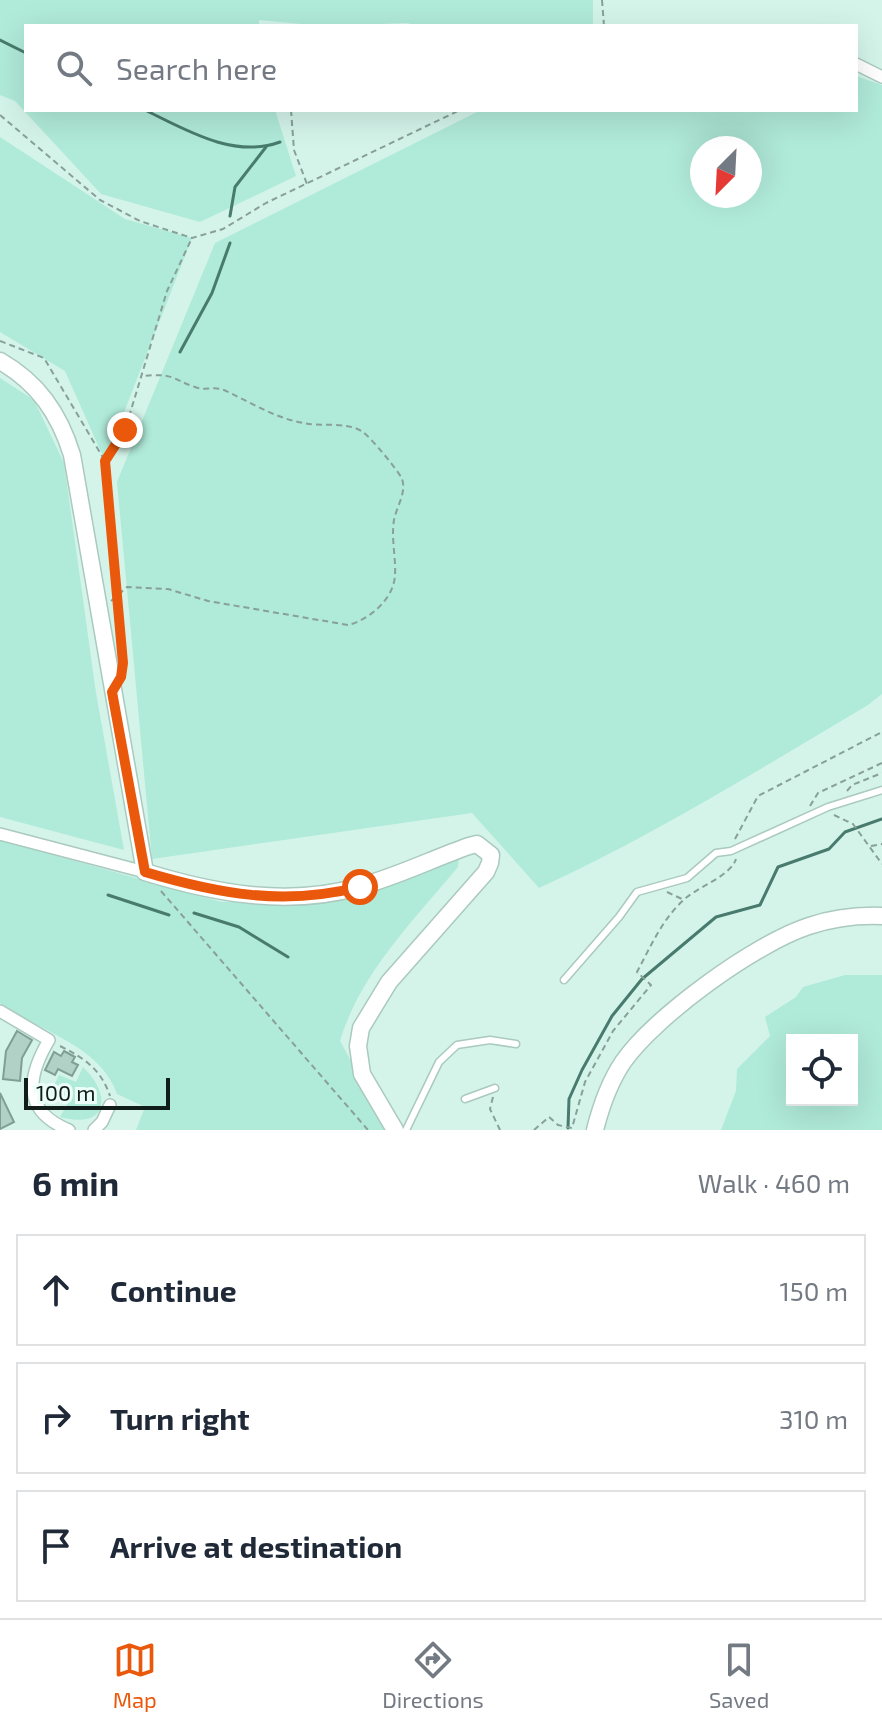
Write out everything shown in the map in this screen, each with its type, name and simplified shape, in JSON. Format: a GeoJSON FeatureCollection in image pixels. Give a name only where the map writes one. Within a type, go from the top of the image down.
{"type":"FeatureCollection","features":[{"type":"Feature","properties":{"kind":"main road"},"geometry":{"type":"LineString","coordinates":[[0,361],[41,392],[65,432],[79,480],[145,872],[200,889],[312,895],[360,887],[477,844],[491,855],[486,872],[389,982],[361,1028],[358,1046],[362,1074],[395,1130]]}},
{"type":"Feature","properties":{"kind":"main road"},"geometry":{"type":"LineString","coordinates":[[595,1130],[603,1102],[623,1062],[654,1029],[697,992],[735,965],[791,933],[828,920],[882,916]]}},
{"type":"Feature","properties":{"kind":"street"},"geometry":{"type":"LineString","coordinates":[[858,65],[882,77]]}},
{"type":"Feature","properties":{"kind":"street"},"geometry":{"type":"LineString","coordinates":[[0,834],[145,872]]}},
{"type":"Feature","properties":{"kind":"street"},"geometry":{"type":"LineString","coordinates":[[0,1011],[49,1040],[33,1069],[33,1094],[39,1109],[49,1119],[69,1130]]}},
{"type":"Feature","properties":{"kind":"street"},"geometry":{"type":"LineString","coordinates":[[94,1130],[102,1122],[110,1105]]}},
{"type":"Feature","properties":{"kind":"lane"},"geometry":{"type":"LineString","coordinates":[[564,980],[637,892],[687,878],[716,853],[731,851],[828,807],[882,790]]}},
{"type":"Feature","properties":{"kind":"lane"},"geometry":{"type":"LineString","coordinates":[[406,1130],[439,1062],[457,1045],[490,1040],[516,1044]]}},
{"type":"Feature","properties":{"kind":"lane"},"geometry":{"type":"LineString","coordinates":[[465,1099],[495,1088]]}},
{"type":"Feature","properties":{"kind":"path"},"geometry":{"type":"LineString","coordinates":[[602,0],[604,24]]}},
{"type":"Feature","properties":{"kind":"path"},"geometry":{"type":"LineString","coordinates":[[291,112],[294,150],[307,185]]}},
{"type":"Feature","properties":{"kind":"path"},"geometry":{"type":"LineString","coordinates":[[0,115],[100,200],[140,221],[192,238],[223,229],[266,203],[456,112]]}},
{"type":"Feature","properties":{"kind":"path"},"geometry":{"type":"LineString","coordinates":[[105,461],[125,430],[167,291],[192,238]]}},
{"type":"Feature","properties":{"kind":"path"},"geometry":{"type":"LineString","coordinates":[[0,341],[44,358],[105,461],[123,663]]}},
{"type":"Feature","properties":{"kind":"path"},"geometry":{"type":"LineString","coordinates":[[100,617],[116,594],[127,587],[150,586],[208,601],[348,625],[359,623],[373,612],[389,594],[395,578],[393,531],[403,491],[402,480],[365,434],[349,427],[302,423],[252,406],[221,388],[197,388],[166,373],[143,376]]}},
{"type":"Feature","properties":{"kind":"path"},"geometry":{"type":"LineString","coordinates":[[534,1130],[549,1117],[558,1125],[572,1128],[585,1082],[613,1031],[651,985],[637,972],[665,922],[684,900],[732,868],[736,862],[731,851],[758,796],[882,732]]}},
{"type":"Feature","properties":{"kind":"path"},"geometry":{"type":"LineString","coordinates":[[803,818],[818,793],[882,763]]}},
{"type":"Feature","properties":{"kind":"path"},"geometry":{"type":"LineString","coordinates":[[836,805],[852,785],[882,773]]}},
{"type":"Feature","properties":{"kind":"path"},"geometry":{"type":"LineString","coordinates":[[828,807],[832,814],[853,824],[882,864]]}},
{"type":"Feature","properties":{"kind":"path"},"geometry":{"type":"LineString","coordinates":[[871,846],[882,844]]}},
{"type":"Feature","properties":{"kind":"path"},"geometry":{"type":"LineString","coordinates":[[145,872],[368,1130]]}},
{"type":"Feature","properties":{"kind":"path"},"geometry":{"type":"LineString","coordinates":[[658,888],[684,900]]}},
{"type":"Feature","properties":{"kind":"path"},"geometry":{"type":"LineString","coordinates":[[49,1040],[92,1064],[106,1084],[110,1105]]}},
{"type":"Feature","properties":{"kind":"path"},"geometry":{"type":"LineString","coordinates":[[495,1088],[490,1109],[500,1130]]}},
{"type":"Feature","properties":{"kind":"green space"},"geometry":{"type":"Polygon","coordinates":[[[0,0],[593,0],[593,24],[301,24],[259,20],[259,24],[24,24],[24,111],[15,101],[0,95],[0,0]]]}},
{"type":"Feature","properties":{"kind":"green space"},"geometry":{"type":"Polygon","coordinates":[[[858,77],[882,85],[882,694],[706,801],[581,868],[539,888],[472,813],[152,859],[117,482],[215,243],[477,112],[858,112],[858,77]]]}},
{"type":"Feature","properties":{"kind":"green space"},"geometry":{"type":"Polygon","coordinates":[[[25,112],[276,112],[296,176],[200,222],[101,194],[25,112]]]}},
{"type":"Feature","properties":{"kind":"green space"},"geometry":{"type":"Polygon","coordinates":[[[0,137],[125,219],[192,238],[105,461],[65,371],[0,332],[0,137]]]}},
{"type":"Feature","properties":{"kind":"green space"},"geometry":{"type":"Polygon","coordinates":[[[0,378],[34,400],[64,463],[96,693],[124,850],[0,817],[0,378]]]}},
{"type":"Feature","properties":{"kind":"green space"},"geometry":{"type":"Polygon","coordinates":[[[0,840],[222,902],[337,896],[459,855],[458,867],[374,971],[340,1041],[389,1130],[136,1130],[145,1107],[117,1094],[109,1077],[83,1051],[0,1003],[0,840]]]}},
{"type":"Feature","properties":{"kind":"green space"},"geometry":{"type":"Polygon","coordinates":[[[845,975],[882,975],[882,1130],[721,1130],[736,1091],[737,1069],[770,1036],[765,1017],[796,997],[803,987],[845,975]]]}},
{"type":"Feature","properties":{"kind":"green space"},"geometry":{"type":"Polygon","coordinates":[[[83,1067],[99,1088],[101,1107],[88,1119],[60,1117],[69,1101],[51,1092],[59,1075],[76,1082],[83,1067]]]}},
{"type":"Feature","properties":{"kind":"building"},"geometry":{"type":"Polygon","coordinates":[[[17,1031],[32,1040],[22,1058],[20,1081],[3,1079],[6,1051],[17,1031]]]}},
{"type":"Feature","properties":{"kind":"building"},"geometry":{"type":"Polygon","coordinates":[[[64,1051],[75,1057],[72,1062],[78,1065],[72,1076],[58,1069],[55,1075],[45,1070],[54,1052],[61,1056],[64,1051]]]}},
{"type":"Feature","properties":{"kind":"building"},"geometry":{"type":"Polygon","coordinates":[[[0,1093],[14,1122],[0,1129],[0,1093]]]}},
{"type":"Feature","properties":{"kind":"waterway"},"geometry":{"type":"LineString","coordinates":[[0,40],[24,52]]}},
{"type":"Feature","properties":{"kind":"waterway"},"geometry":{"type":"LineString","coordinates":[[149,112],[228,145],[263,146],[280,142]]}},
{"type":"Feature","properties":{"kind":"waterway"},"geometry":{"type":"LineString","coordinates":[[230,216],[235,187],[266,147]]}},
{"type":"Feature","properties":{"kind":"waterway"},"geometry":{"type":"LineString","coordinates":[[180,352],[212,293],[230,243]]}},
{"type":"Feature","properties":{"kind":"waterway"},"geometry":{"type":"LineString","coordinates":[[568,1128],[569,1099],[582,1070],[612,1016],[642,979],[716,917],[760,905],[778,867],[829,849],[845,832],[882,819]]}},
{"type":"Feature","properties":{"kind":"waterway"},"geometry":{"type":"LineString","coordinates":[[108,895],[169,915]]}},
{"type":"Feature","properties":{"kind":"waterway"},"geometry":{"type":"LineString","coordinates":[[194,913],[239,927],[288,957]]}},
{"type":"Feature","properties":{"kind":"route"},"geometry":{"type":"LineString","coordinates":[[125,430],[105,461],[123,663],[121,677],[112,692],[145,872],[200,889],[231,893],[312,895],[360,887]]}}]}
